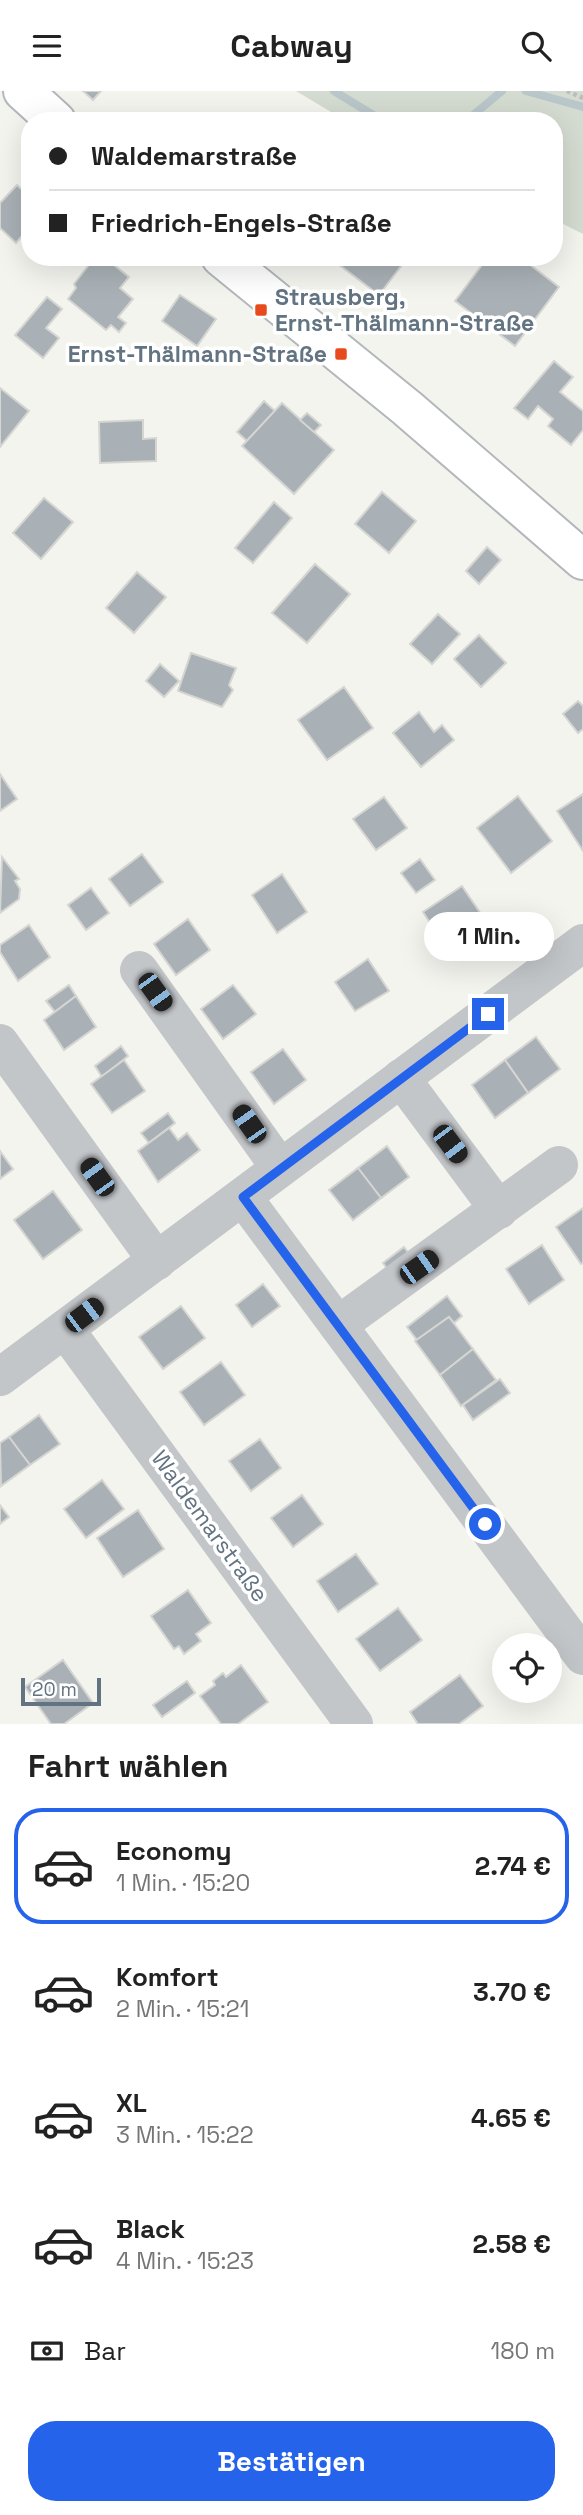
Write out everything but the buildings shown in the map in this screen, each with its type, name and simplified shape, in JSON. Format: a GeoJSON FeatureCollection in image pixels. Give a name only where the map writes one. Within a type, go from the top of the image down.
{"type":"FeatureCollection","features":[{"type":"Feature","properties":{"kind":"main road"},"geometry":{"type":"LineString","coordinates":[[23,91],[46,112]]}},
{"type":"Feature","properties":{"kind":"main road"},"geometry":{"type":"LineString","coordinates":[[232,266],[407,408],[583,560]]}},
{"type":"Feature","properties":{"kind":"street"},"geometry":{"type":"LineString","coordinates":[[0,1377],[583,943]]}},
{"type":"Feature","properties":{"kind":"street"},"geometry":{"type":"LineString","coordinates":[[139,970],[280,1168]]}},
{"type":"Feature","properties":{"kind":"street"},"geometry":{"type":"LineString","coordinates":[[0,1043],[157,1261]]}},
{"type":"Feature","properties":{"kind":"street"},"geometry":{"type":"LineString","coordinates":[[401,1078],[499,1210]]}},
{"type":"Feature","properties":{"kind":"street"},"geometry":{"type":"LineString","coordinates":[[338,1325],[559,1165]]}},
{"type":"Feature","properties":{"kind":"street"},"geometry":{"type":"LineString","coordinates":[[243,1197],[583,1656]]}},
{"type":"Feature","properties":{"kind":"street","name":"Waldemarstraße"},"geometry":{"type":"LineString","coordinates":[[65,1329],[354,1724]]}},
{"type":"Feature","properties":{"kind":"path"},"geometry":{"type":"LineString","coordinates":[[567,91],[583,98]]}},
{"type":"Feature","properties":{"kind":"shaded area"},"geometry":{"type":"Polygon","coordinates":[[[296,91],[583,91],[583,234],[563,224],[563,112],[331,112],[296,91]]]}},
{"type":"Feature","properties":{"kind":"waterway"},"geometry":{"type":"LineString","coordinates":[[334,91],[368,112]]}},
{"type":"Feature","properties":{"kind":"waterway"},"geometry":{"type":"LineString","coordinates":[[477,112],[502,91]]}},
{"type":"Feature","properties":{"kind":"waterway"},"geometry":{"type":"LineString","coordinates":[[526,91],[583,107]]}},
{"type":"Feature","properties":{"kind":"place","name":"Strausberg, Ernst-Thälmann-Straße"},"geometry":{"type":"Point","coordinates":[261,310]}},
{"type":"Feature","properties":{"kind":"place","name":"Ernst-Thälmann-Straße"},"geometry":{"type":"Point","coordinates":[341,354]}},
{"type":"Feature","properties":{"kind":"route"},"geometry":{"type":"LineString","coordinates":[[485,1524],[243,1197],[488,1014]]}}]}
